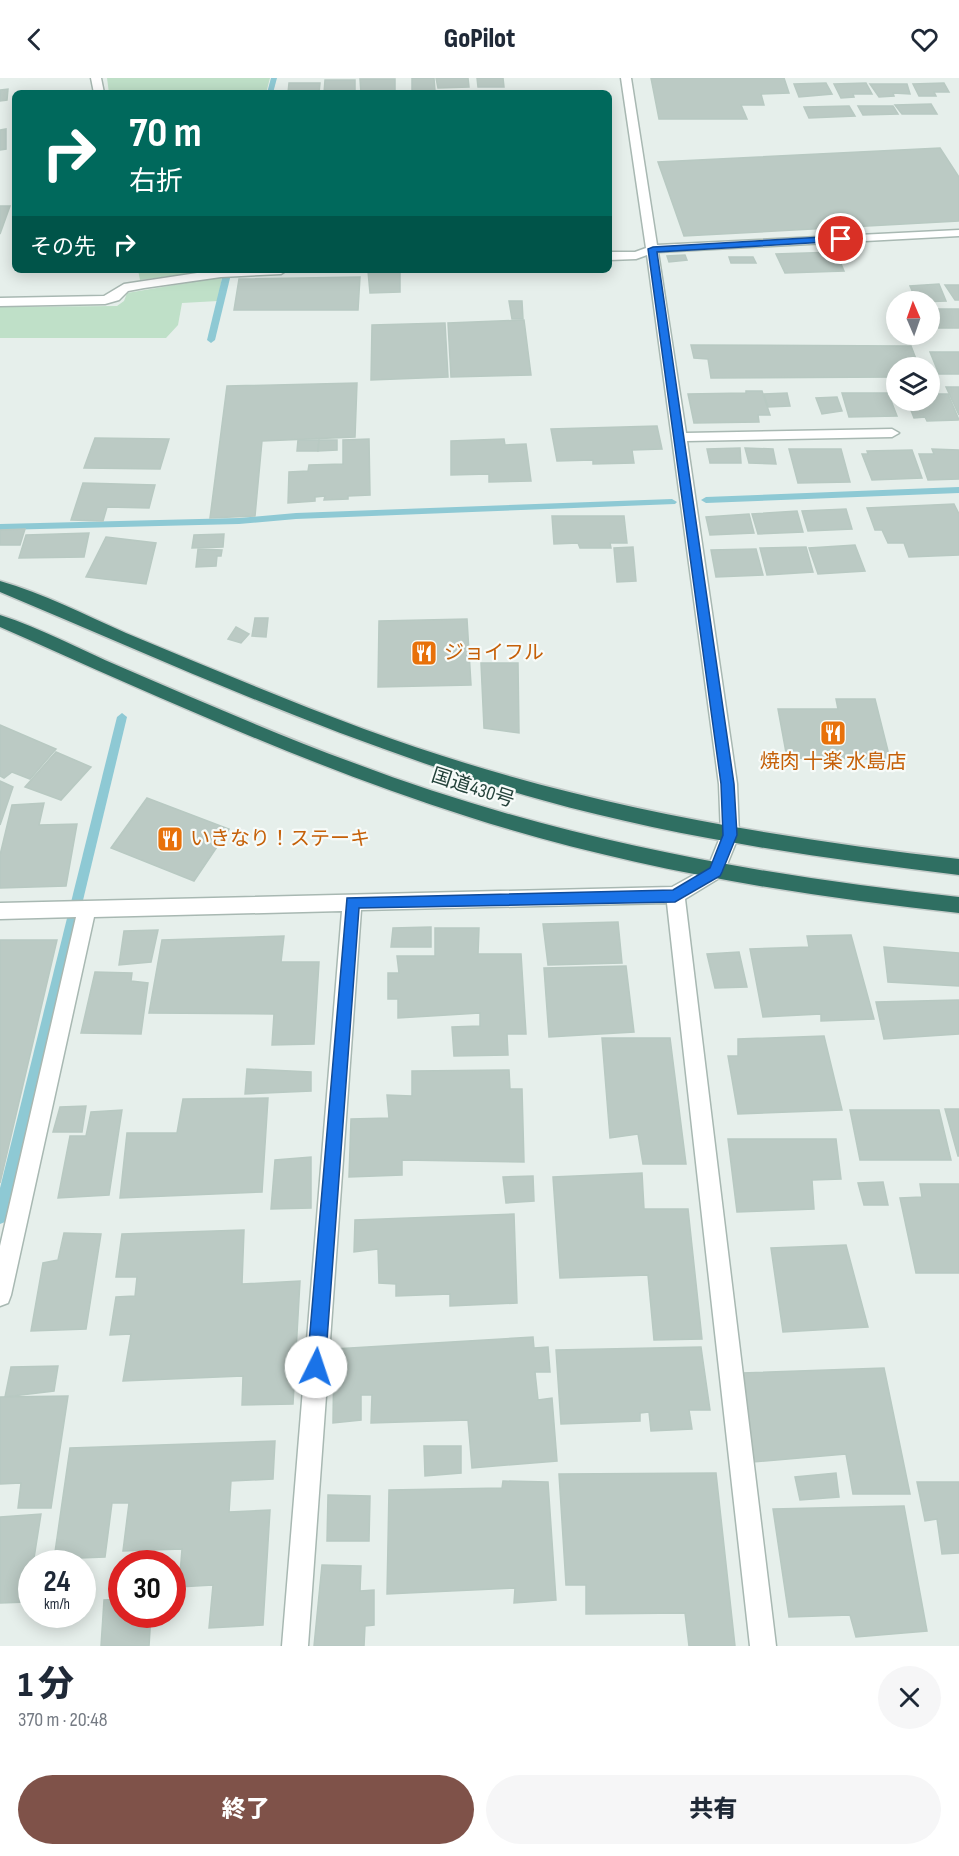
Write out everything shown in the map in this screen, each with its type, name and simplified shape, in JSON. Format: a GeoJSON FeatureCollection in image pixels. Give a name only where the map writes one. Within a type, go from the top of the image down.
{"type":"FeatureCollection","features":[{"type":"Feature","properties":{"kind":"highway","name":"国道430号"},"geometry":{"type":"LineString","coordinates":[[0,586],[270,698],[403,749],[483,776],[559,797],[730,835],[848,854],[959,867]]}},
{"type":"Feature","properties":{"kind":"highway","name":"国道430号"},"geometry":{"type":"LineString","coordinates":[[0,621],[247,727],[395,785],[468,810],[565,838],[715,872],[800,887],[959,905]]}},
{"type":"Feature","properties":{"kind":"street"},"geometry":{"type":"LineString","coordinates":[[0,911],[675,896],[715,872],[730,835],[728,784],[653,249],[626,78]]}},
{"type":"Feature","properties":{"kind":"street"},"geometry":{"type":"LineString","coordinates":[[612,256],[636,255],[653,249],[959,232]]}},
{"type":"Feature","properties":{"kind":"street"},"geometry":{"type":"LineString","coordinates":[[0,302],[105,300],[115,297],[124,284],[218,273]]}},
{"type":"Feature","properties":{"kind":"street"},"geometry":{"type":"LineString","coordinates":[[679,437],[892,433]]}},
{"type":"Feature","properties":{"kind":"street"},"geometry":{"type":"LineString","coordinates":[[675,896],[763,1646]]}},
{"type":"Feature","properties":{"kind":"street"},"geometry":{"type":"LineString","coordinates":[[295,1646],[352,902]]}},
{"type":"Feature","properties":{"kind":"street"},"geometry":{"type":"LineString","coordinates":[[0,1295],[80,908]]}},
{"type":"Feature","properties":{"kind":"green space"},"geometry":{"type":"Polygon","coordinates":[[[107,78],[270,78],[267,90],[109,90],[107,78]]]}},
{"type":"Feature","properties":{"kind":"green space"},"geometry":{"type":"Polygon","coordinates":[[[139,273],[191,273],[140,280],[139,273]]]}},
{"type":"Feature","properties":{"kind":"green space"},"geometry":{"type":"Polygon","coordinates":[[[222,277],[218,301],[182,303],[178,325],[166,338],[0,338],[0,307],[117,306],[124,301],[127,293],[222,277]]]}},
{"type":"Feature","properties":{"kind":"building"},"geometry":{"type":"Polygon","coordinates":[[[412,78],[434,78],[435,90],[412,90],[412,78]]]}},
{"type":"Feature","properties":{"kind":"building"},"geometry":{"type":"Polygon","coordinates":[[[436,78],[468,78],[469,87],[438,88],[436,78]]]}},
{"type":"Feature","properties":{"kind":"building"},"geometry":{"type":"Polygon","coordinates":[[[477,78],[503,78],[504,87],[478,87],[477,78]]]}},
{"type":"Feature","properties":{"kind":"building"},"geometry":{"type":"Polygon","coordinates":[[[651,78],[784,78],[789,93],[761,94],[764,105],[741,105],[747,119],[659,119],[651,78]]]}},
{"type":"Feature","properties":{"kind":"building"},"geometry":{"type":"Polygon","coordinates":[[[360,79],[395,79],[395,90],[361,90],[360,79]]]}},
{"type":"Feature","properties":{"kind":"building"},"geometry":{"type":"Polygon","coordinates":[[[325,80],[355,80],[355,90],[324,90],[325,80]]]}},
{"type":"Feature","properties":{"kind":"building"},"geometry":{"type":"Polygon","coordinates":[[[289,83],[320,83],[319,90],[288,90],[289,83]]]}},
{"type":"Feature","properties":{"kind":"building"},"geometry":{"type":"Polygon","coordinates":[[[826,83],[832,94],[799,97],[794,84],[826,83]]]}},
{"type":"Feature","properties":{"kind":"building"},"geometry":{"type":"Polygon","coordinates":[[[866,83],[872,94],[853,94],[854,97],[841,98],[834,84],[866,83]]]}},
{"type":"Feature","properties":{"kind":"building"},"geometry":{"type":"Polygon","coordinates":[[[944,83],[949,92],[934,92],[936,96],[919,96],[913,84],[944,83]]]}},
{"type":"Feature","properties":{"kind":"building"},"geometry":{"type":"Polygon","coordinates":[[[870,84],[907,84],[910,94],[893,93],[894,96],[879,97],[870,84]]]}},
{"type":"Feature","properties":{"kind":"building"},"geometry":{"type":"Polygon","coordinates":[[[8,89],[7,100],[0,101],[0,90],[8,89]]]}},
{"type":"Feature","properties":{"kind":"building"},"geometry":{"type":"Polygon","coordinates":[[[931,104],[937,114],[902,114],[895,105],[931,104]]]}},
{"type":"Feature","properties":{"kind":"building"},"geometry":{"type":"Polygon","coordinates":[[[849,106],[855,116],[809,118],[804,107],[849,106]]]}},
{"type":"Feature","properties":{"kind":"building"},"geometry":{"type":"Polygon","coordinates":[[[858,106],[893,106],[898,114],[863,115],[858,106]]]}},
{"type":"Feature","properties":{"kind":"building"},"geometry":{"type":"Polygon","coordinates":[[[6,129],[6,149],[0,150],[0,130],[6,129]]]}},
{"type":"Feature","properties":{"kind":"building"},"geometry":{"type":"Polygon","coordinates":[[[940,148],[959,177],[959,221],[684,236],[658,162],[940,148]]]}},
{"type":"Feature","properties":{"kind":"building"},"geometry":{"type":"Polygon","coordinates":[[[0,206],[10,206],[0,234],[0,206]]]}},
{"type":"Feature","properties":{"kind":"building"},"geometry":{"type":"Polygon","coordinates":[[[836,252],[844,271],[785,273],[776,254],[836,252]]]}},
{"type":"Feature","properties":{"kind":"building"},"geometry":{"type":"Polygon","coordinates":[[[685,255],[687,260],[669,262],[667,256],[685,255]]]}},
{"type":"Feature","properties":{"kind":"building"},"geometry":{"type":"Polygon","coordinates":[[[729,257],[753,257],[756,263],[731,263],[729,257]]]}},
{"type":"Feature","properties":{"kind":"building"},"geometry":{"type":"Polygon","coordinates":[[[368,273],[400,273],[400,292],[370,293],[368,273]]]}},
{"type":"Feature","properties":{"kind":"building"},"geometry":{"type":"Polygon","coordinates":[[[360,277],[358,310],[234,310],[239,279],[360,277]]]}},
{"type":"Feature","properties":{"kind":"building"},"geometry":{"type":"Polygon","coordinates":[[[939,284],[946,301],[940,301],[940,291],[912,291],[910,286],[939,284]]]}},
{"type":"Feature","properties":{"kind":"building"},"geometry":{"type":"Polygon","coordinates":[[[945,285],[959,285],[959,300],[955,300],[945,285]]]}},
{"type":"Feature","properties":{"kind":"building"},"geometry":{"type":"Polygon","coordinates":[[[509,301],[522,301],[523,319],[512,319],[509,301]]]}},
{"type":"Feature","properties":{"kind":"building"},"geometry":{"type":"Polygon","coordinates":[[[940,309],[959,309],[959,328],[940,328],[940,309]]]}},
{"type":"Feature","properties":{"kind":"building"},"geometry":{"type":"Polygon","coordinates":[[[524,320],[531,375],[451,377],[448,323],[524,320]]]}},
{"type":"Feature","properties":{"kind":"building"},"geometry":{"type":"Polygon","coordinates":[[[445,323],[448,377],[371,380],[372,325],[445,323]]]}},
{"type":"Feature","properties":{"kind":"building"},"geometry":{"type":"Polygon","coordinates":[[[691,345],[911,346],[915,357],[886,357],[886,377],[711,378],[708,359],[694,358],[691,345]]]}},
{"type":"Feature","properties":{"kind":"building"},"geometry":{"type":"Polygon","coordinates":[[[930,352],[959,352],[959,374],[940,374],[940,357],[932,357],[930,352]]]}},
{"type":"Feature","properties":{"kind":"building"},"geometry":{"type":"Polygon","coordinates":[[[357,383],[355,437],[262,441],[255,516],[210,518],[227,386],[357,383]]]}},
{"type":"Feature","properties":{"kind":"building"},"geometry":{"type":"Polygon","coordinates":[[[946,387],[959,387],[959,415],[946,387]]]}},
{"type":"Feature","properties":{"kind":"building"},"geometry":{"type":"Polygon","coordinates":[[[746,391],[762,391],[770,415],[758,415],[759,422],[694,423],[688,394],[746,393],[746,391]]]}},
{"type":"Feature","properties":{"kind":"building"},"geometry":{"type":"Polygon","coordinates":[[[787,393],[790,406],[768,407],[764,394],[787,393]]]}},
{"type":"Feature","properties":{"kind":"building"},"geometry":{"type":"Polygon","coordinates":[[[842,393],[886,393],[886,411],[895,411],[897,416],[849,417],[842,393]]]}},
{"type":"Feature","properties":{"kind":"building"},"geometry":{"type":"Polygon","coordinates":[[[940,394],[948,394],[959,420],[927,421],[925,417],[914,418],[911,411],[940,411],[940,394]]]}},
{"type":"Feature","properties":{"kind":"building"},"geometry":{"type":"Polygon","coordinates":[[[837,397],[842,411],[822,414],[816,398],[837,397]]]}},
{"type":"Feature","properties":{"kind":"building"},"geometry":{"type":"Polygon","coordinates":[[[657,426],[662,449],[632,450],[634,463],[593,464],[593,460],[557,461],[551,429],[657,426]]]}},
{"type":"Feature","properties":{"kind":"building"},"geometry":{"type":"Polygon","coordinates":[[[95,438],[169,439],[160,469],[84,468],[95,438]]]}},
{"type":"Feature","properties":{"kind":"building"},"geometry":{"type":"Polygon","coordinates":[[[369,439],[370,495],[324,500],[325,496],[315,497],[315,501],[288,503],[289,472],[308,471],[309,465],[343,464],[343,440],[369,439]]]}},
{"type":"Feature","properties":{"kind":"building"},"geometry":{"type":"Polygon","coordinates":[[[504,439],[505,445],[526,444],[531,481],[489,482],[489,474],[451,475],[451,441],[504,439]]]}},
{"type":"Feature","properties":{"kind":"building"},"geometry":{"type":"Polygon","coordinates":[[[298,440],[319,440],[318,451],[297,451],[298,440]]]}},
{"type":"Feature","properties":{"kind":"building"},"geometry":{"type":"Polygon","coordinates":[[[319,440],[337,440],[337,450],[318,451],[319,440]]]}},
{"type":"Feature","properties":{"kind":"building"},"geometry":{"type":"Polygon","coordinates":[[[740,448],[741,463],[710,463],[707,449],[740,448]]]}},
{"type":"Feature","properties":{"kind":"building"},"geometry":{"type":"Polygon","coordinates":[[[745,448],[773,449],[776,464],[749,463],[745,448]]]}},
{"type":"Feature","properties":{"kind":"building"},"geometry":{"type":"Polygon","coordinates":[[[789,449],[841,449],[850,482],[798,483],[789,449]]]}},
{"type":"Feature","properties":{"kind":"building"},"geometry":{"type":"Polygon","coordinates":[[[932,449],[959,450],[959,479],[928,480],[919,454],[934,454],[932,449]]]}},
{"type":"Feature","properties":{"kind":"building"},"geometry":{"type":"Polygon","coordinates":[[[912,450],[922,478],[872,480],[862,454],[868,454],[867,451],[912,450]]]}},
{"type":"Feature","properties":{"kind":"building"},"geometry":{"type":"Polygon","coordinates":[[[83,483],[155,485],[149,508],[107,507],[103,521],[71,520],[83,483]]]}},
{"type":"Feature","properties":{"kind":"building"},"geometry":{"type":"Polygon","coordinates":[[[954,504],[959,514],[959,555],[909,557],[904,543],[888,543],[882,530],[875,530],[867,508],[954,504]]]}},
{"type":"Feature","properties":{"kind":"building"},"geometry":{"type":"Polygon","coordinates":[[[846,509],[852,529],[808,531],[802,511],[846,509]]]}},
{"type":"Feature","properties":{"kind":"building"},"geometry":{"type":"Polygon","coordinates":[[[797,511],[803,532],[758,534],[752,514],[797,511]]]}},
{"type":"Feature","properties":{"kind":"building"},"geometry":{"type":"Polygon","coordinates":[[[749,514],[754,533],[710,535],[706,517],[749,514]]]}},
{"type":"Feature","properties":{"kind":"building"},"geometry":{"type":"Polygon","coordinates":[[[552,516],[624,516],[627,543],[610,543],[611,548],[580,548],[578,543],[554,544],[552,516]]]}},
{"type":"Feature","properties":{"kind":"building"},"geometry":{"type":"Polygon","coordinates":[[[25,529],[20,545],[0,545],[0,530],[25,529]]]}},
{"type":"Feature","properties":{"kind":"building"},"geometry":{"type":"Polygon","coordinates":[[[89,533],[84,557],[19,558],[26,535],[89,533]]]}},
{"type":"Feature","properties":{"kind":"building"},"geometry":{"type":"Polygon","coordinates":[[[224,534],[223,547],[192,548],[194,535],[224,534]]]}},
{"type":"Feature","properties":{"kind":"building"},"geometry":{"type":"Polygon","coordinates":[[[106,537],[156,543],[146,584],[86,577],[106,537]]]}},
{"type":"Feature","properties":{"kind":"building"},"geometry":{"type":"Polygon","coordinates":[[[855,545],[865,571],[818,574],[809,548],[855,545]]]}},
{"type":"Feature","properties":{"kind":"building"},"geometry":{"type":"Polygon","coordinates":[[[633,547],[636,581],[617,582],[614,548],[633,547]]]}},
{"type":"Feature","properties":{"kind":"building"},"geometry":{"type":"Polygon","coordinates":[[[806,547],[813,572],[767,575],[760,548],[806,547]]]}},
{"type":"Feature","properties":{"kind":"building"},"geometry":{"type":"Polygon","coordinates":[[[198,549],[222,550],[221,556],[217,556],[216,566],[196,567],[198,549]]]}},
{"type":"Feature","properties":{"kind":"building"},"geometry":{"type":"Polygon","coordinates":[[[756,549],[763,575],[716,577],[711,550],[756,549]]]}},
{"type":"Feature","properties":{"kind":"building"},"geometry":{"type":"Polygon","coordinates":[[[255,618],[268,618],[266,637],[252,636],[255,618]]]}},
{"type":"Feature","properties":{"kind":"building","name":"ジョイフル"},"geometry":{"type":"Polygon","coordinates":[[[467,619],[471,685],[378,687],[379,621],[467,619]]]}},
{"type":"Feature","properties":{"kind":"building"},"geometry":{"type":"Polygon","coordinates":[[[236,627],[249,634],[241,643],[228,639],[236,627]]]}},
{"type":"Feature","properties":{"kind":"building"},"geometry":{"type":"Polygon","coordinates":[[[481,663],[518,663],[519,733],[484,728],[481,663]]]}},
{"type":"Feature","properties":{"kind":"building","name":"焼肉 十楽 水島店"},"geometry":{"type":"Polygon","coordinates":[[[836,699],[875,699],[890,759],[787,758],[778,709],[838,709],[836,699]]]}},
{"type":"Feature","properties":{"kind":"building"},"geometry":{"type":"Polygon","coordinates":[[[0,725],[56,749],[30,779],[12,772],[4,778],[0,776],[0,725]]]}},
{"type":"Feature","properties":{"kind":"building"},"geometry":{"type":"Polygon","coordinates":[[[56,752],[91,767],[61,800],[25,787],[56,752]]]}},
{"type":"Feature","properties":{"kind":"building"},"geometry":{"type":"Polygon","coordinates":[[[0,781],[13,787],[0,825],[0,781]]]}},
{"type":"Feature","properties":{"kind":"building","name":"いきなり！ステーキ"},"geometry":{"type":"Polygon","coordinates":[[[147,798],[229,829],[194,881],[111,848],[147,798]]]}},
{"type":"Feature","properties":{"kind":"building"},"geometry":{"type":"Polygon","coordinates":[[[44,803],[39,825],[77,824],[66,886],[0,888],[0,855],[12,805],[44,803]]]}},
{"type":"Feature","properties":{"kind":"building"},"geometry":{"type":"Polygon","coordinates":[[[618,922],[622,963],[548,965],[543,924],[618,922]]]}},
{"type":"Feature","properties":{"kind":"building"},"geometry":{"type":"Polygon","coordinates":[[[431,927],[431,947],[391,947],[393,928],[431,927]]]}},
{"type":"Feature","properties":{"kind":"building"},"geometry":{"type":"Polygon","coordinates":[[[435,928],[479,928],[478,954],[521,954],[526,1034],[507,1034],[508,1055],[454,1056],[452,1027],[480,1026],[480,1013],[398,1018],[398,999],[388,999],[388,973],[399,973],[397,956],[435,956],[435,928]]]}},
{"type":"Feature","properties":{"kind":"building"},"geometry":{"type":"Polygon","coordinates":[[[158,930],[151,962],[119,965],[124,931],[158,930]]]}},
{"type":"Feature","properties":{"kind":"building"},"geometry":{"type":"Polygon","coordinates":[[[851,935],[874,1019],[821,1021],[821,1014],[763,1017],[750,949],[809,947],[807,936],[851,935]]]}},
{"type":"Feature","properties":{"kind":"building"},"geometry":{"type":"Polygon","coordinates":[[[284,936],[281,962],[319,962],[314,1044],[272,1045],[274,1014],[149,1013],[162,940],[284,936]]]}},
{"type":"Feature","properties":{"kind":"building"},"geometry":{"type":"Polygon","coordinates":[[[0,940],[57,940],[0,1183],[0,940]]]}},
{"type":"Feature","properties":{"kind":"building"},"geometry":{"type":"Polygon","coordinates":[[[884,947],[959,953],[959,986],[888,982],[884,947]]]}},
{"type":"Feature","properties":{"kind":"building"},"geometry":{"type":"Polygon","coordinates":[[[739,952],[747,987],[715,988],[707,954],[739,952]]]}},
{"type":"Feature","properties":{"kind":"building"},"geometry":{"type":"Polygon","coordinates":[[[626,966],[634,1032],[549,1037],[544,968],[626,966]]]}},
{"type":"Feature","properties":{"kind":"building"},"geometry":{"type":"Polygon","coordinates":[[[95,972],[132,973],[131,981],[148,983],[141,1034],[81,1033],[95,972]]]}},
{"type":"Feature","properties":{"kind":"building"},"geometry":{"type":"Polygon","coordinates":[[[959,1000],[959,1034],[884,1039],[876,1002],[959,1000]]]}},
{"type":"Feature","properties":{"kind":"building"},"geometry":{"type":"Polygon","coordinates":[[[824,1036],[842,1110],[738,1114],[728,1056],[738,1056],[738,1039],[824,1036]]]}},
{"type":"Feature","properties":{"kind":"building"},"geometry":{"type":"Polygon","coordinates":[[[602,1038],[670,1038],[686,1164],[643,1164],[638,1134],[610,1138],[602,1038]]]}},
{"type":"Feature","properties":{"kind":"building"},"geometry":{"type":"Polygon","coordinates":[[[247,1069],[311,1072],[311,1091],[245,1094],[247,1069]]]}},
{"type":"Feature","properties":{"kind":"building"},"geometry":{"type":"Polygon","coordinates":[[[509,1070],[510,1089],[522,1089],[524,1162],[402,1160],[402,1175],[349,1177],[351,1119],[389,1118],[387,1095],[412,1096],[412,1071],[509,1070]]]}},
{"type":"Feature","properties":{"kind":"building"},"geometry":{"type":"Polygon","coordinates":[[[268,1098],[262,1192],[120,1198],[127,1133],[177,1133],[183,1099],[268,1098]]]}},
{"type":"Feature","properties":{"kind":"building"},"geometry":{"type":"Polygon","coordinates":[[[86,1106],[82,1132],[53,1132],[60,1107],[86,1106]]]}},
{"type":"Feature","properties":{"kind":"building"},"geometry":{"type":"Polygon","coordinates":[[[945,1109],[959,1109],[959,1156],[958,1156],[945,1109]]]}},
{"type":"Feature","properties":{"kind":"building"},"geometry":{"type":"Polygon","coordinates":[[[122,1110],[109,1195],[58,1198],[70,1136],[86,1136],[91,1112],[122,1110]]]}},
{"type":"Feature","properties":{"kind":"building"},"geometry":{"type":"Polygon","coordinates":[[[850,1110],[939,1110],[951,1160],[860,1160],[850,1110]]]}},
{"type":"Feature","properties":{"kind":"building"},"geometry":{"type":"Polygon","coordinates":[[[728,1139],[836,1139],[841,1179],[812,1180],[814,1209],[737,1212],[728,1139]]]}},
{"type":"Feature","properties":{"kind":"building"},"geometry":{"type":"Polygon","coordinates":[[[311,1157],[311,1208],[271,1209],[275,1160],[311,1157]]]}},
{"type":"Feature","properties":{"kind":"building"},"geometry":{"type":"Polygon","coordinates":[[[642,1173],[644,1209],[688,1209],[702,1339],[654,1340],[648,1275],[560,1278],[553,1177],[642,1173]]]}},
{"type":"Feature","properties":{"kind":"building"},"geometry":{"type":"Polygon","coordinates":[[[533,1176],[534,1201],[506,1203],[503,1177],[533,1176]]]}},
{"type":"Feature","properties":{"kind":"building"},"geometry":{"type":"Polygon","coordinates":[[[883,1182],[888,1205],[864,1205],[858,1183],[883,1182]]]}},
{"type":"Feature","properties":{"kind":"building"},"geometry":{"type":"Polygon","coordinates":[[[920,1184],[959,1184],[959,1273],[916,1273],[900,1198],[922,1197],[920,1184]]]}},
{"type":"Feature","properties":{"kind":"building"},"geometry":{"type":"Polygon","coordinates":[[[514,1214],[517,1303],[450,1306],[450,1294],[396,1296],[396,1284],[379,1283],[378,1249],[354,1252],[355,1220],[514,1214]]]}},
{"type":"Feature","properties":{"kind":"building"},"geometry":{"type":"Polygon","coordinates":[[[244,1230],[242,1284],[300,1281],[293,1404],[242,1405],[243,1376],[123,1381],[131,1334],[110,1335],[116,1297],[135,1296],[137,1277],[116,1277],[122,1234],[244,1230]]]}},
{"type":"Feature","properties":{"kind":"building"},"geometry":{"type":"Polygon","coordinates":[[[64,1233],[101,1234],[86,1329],[31,1331],[43,1263],[58,1260],[64,1233]]]}},
{"type":"Feature","properties":{"kind":"building"},"geometry":{"type":"Polygon","coordinates":[[[846,1245],[868,1327],[783,1332],[771,1248],[846,1245]]]}},
{"type":"Feature","properties":{"kind":"building"},"geometry":{"type":"Polygon","coordinates":[[[533,1337],[534,1348],[548,1347],[550,1372],[535,1372],[538,1400],[552,1398],[557,1461],[472,1468],[468,1420],[371,1423],[372,1395],[361,1395],[361,1420],[333,1423],[334,1349],[533,1337]]]}},
{"type":"Feature","properties":{"kind":"building"},"geometry":{"type":"Polygon","coordinates":[[[701,1347],[710,1410],[689,1410],[692,1429],[651,1431],[649,1412],[640,1413],[640,1421],[561,1424],[556,1350],[701,1347]]]}},
{"type":"Feature","properties":{"kind":"building"},"geometry":{"type":"Polygon","coordinates":[[[58,1366],[54,1391],[5,1397],[11,1367],[58,1366]]]}},
{"type":"Feature","properties":{"kind":"building"},"geometry":{"type":"Polygon","coordinates":[[[884,1368],[910,1494],[853,1494],[846,1454],[753,1462],[742,1373],[884,1368]]]}},
{"type":"Feature","properties":{"kind":"building"},"geometry":{"type":"Polygon","coordinates":[[[68,1396],[51,1508],[18,1508],[21,1483],[0,1484],[0,1397],[68,1396]]]}},
{"type":"Feature","properties":{"kind":"building"},"geometry":{"type":"Polygon","coordinates":[[[275,1441],[273,1479],[231,1481],[229,1512],[270,1510],[263,1625],[209,1628],[213,1585],[186,1587],[186,1550],[123,1550],[129,1503],[112,1503],[105,1557],[96,1557],[96,1550],[55,1550],[70,1448],[275,1441]]]}},
{"type":"Feature","properties":{"kind":"building"},"geometry":{"type":"Polygon","coordinates":[[[424,1446],[461,1446],[461,1473],[425,1476],[424,1446]]]}},
{"type":"Feature","properties":{"kind":"building"},"geometry":{"type":"Polygon","coordinates":[[[716,1473],[735,1646],[689,1646],[685,1613],[586,1614],[586,1585],[566,1585],[559,1474],[716,1473]]]}},
{"type":"Feature","properties":{"kind":"building"},"geometry":{"type":"Polygon","coordinates":[[[836,1473],[839,1497],[800,1500],[795,1477],[836,1473]]]}},
{"type":"Feature","properties":{"kind":"building"},"geometry":{"type":"Polygon","coordinates":[[[503,1481],[548,1482],[556,1600],[514,1603],[515,1588],[387,1594],[389,1490],[502,1488],[503,1481]]]}},
{"type":"Feature","properties":{"kind":"building"},"geometry":{"type":"Polygon","coordinates":[[[917,1482],[959,1482],[959,1553],[942,1554],[937,1519],[925,1521],[917,1482]]]}},
{"type":"Feature","properties":{"kind":"building"},"geometry":{"type":"Polygon","coordinates":[[[328,1495],[370,1496],[369,1541],[327,1541],[328,1495]]]}},
{"type":"Feature","properties":{"kind":"building"},"geometry":{"type":"Polygon","coordinates":[[[904,1506],[927,1631],[856,1637],[850,1615],[789,1617],[773,1509],[904,1506]]]}},
{"type":"Feature","properties":{"kind":"building"},"geometry":{"type":"Polygon","coordinates":[[[41,1514],[35,1550],[18,1550],[18,1602],[0,1603],[0,1517],[41,1514]]]}},
{"type":"Feature","properties":{"kind":"building"},"geometry":{"type":"Polygon","coordinates":[[[322,1565],[361,1566],[360,1591],[374,1590],[374,1625],[365,1626],[364,1646],[314,1646],[322,1565]]]}},
{"type":"Feature","properties":{"kind":"building"},"geometry":{"type":"Polygon","coordinates":[[[104,1600],[108,1600],[108,1628],[150,1628],[149,1646],[101,1646],[104,1600]]]}},
{"type":"Feature","properties":{"kind":"waterway"},"geometry":{"type":"LineString","coordinates":[[271,90],[274,78]]}},
{"type":"Feature","properties":{"kind":"waterway"},"geometry":{"type":"LineString","coordinates":[[211,340],[227,273]]}},
{"type":"Feature","properties":{"kind":"waterway"},"geometry":{"type":"LineString","coordinates":[[706,500],[959,490]]}},
{"type":"Feature","properties":{"kind":"waterway"},"geometry":{"type":"LineString","coordinates":[[0,527],[239,521],[296,516],[672,502]]}},
{"type":"Feature","properties":{"kind":"waterway"},"geometry":{"type":"LineString","coordinates":[[0,1217],[122,717]]}},
{"type":"Feature","properties":{"kind":"place","name":"ジョイフル"},"geometry":{"type":"Point","coordinates":[424,653]}},
{"type":"Feature","properties":{"kind":"place","name":"焼肉 十楽 水島店"},"geometry":{"type":"Point","coordinates":[833,733]}},
{"type":"Feature","properties":{"kind":"place","name":"いきなり！ステーキ"},"geometry":{"type":"Point","coordinates":[170,839]}},
{"type":"Feature","properties":{"kind":"route"},"geometry":{"type":"LineString","coordinates":[[316,1367],[352,902],[675,896],[715,872],[730,835],[728,784],[653,249],[841,239]]}}]}
